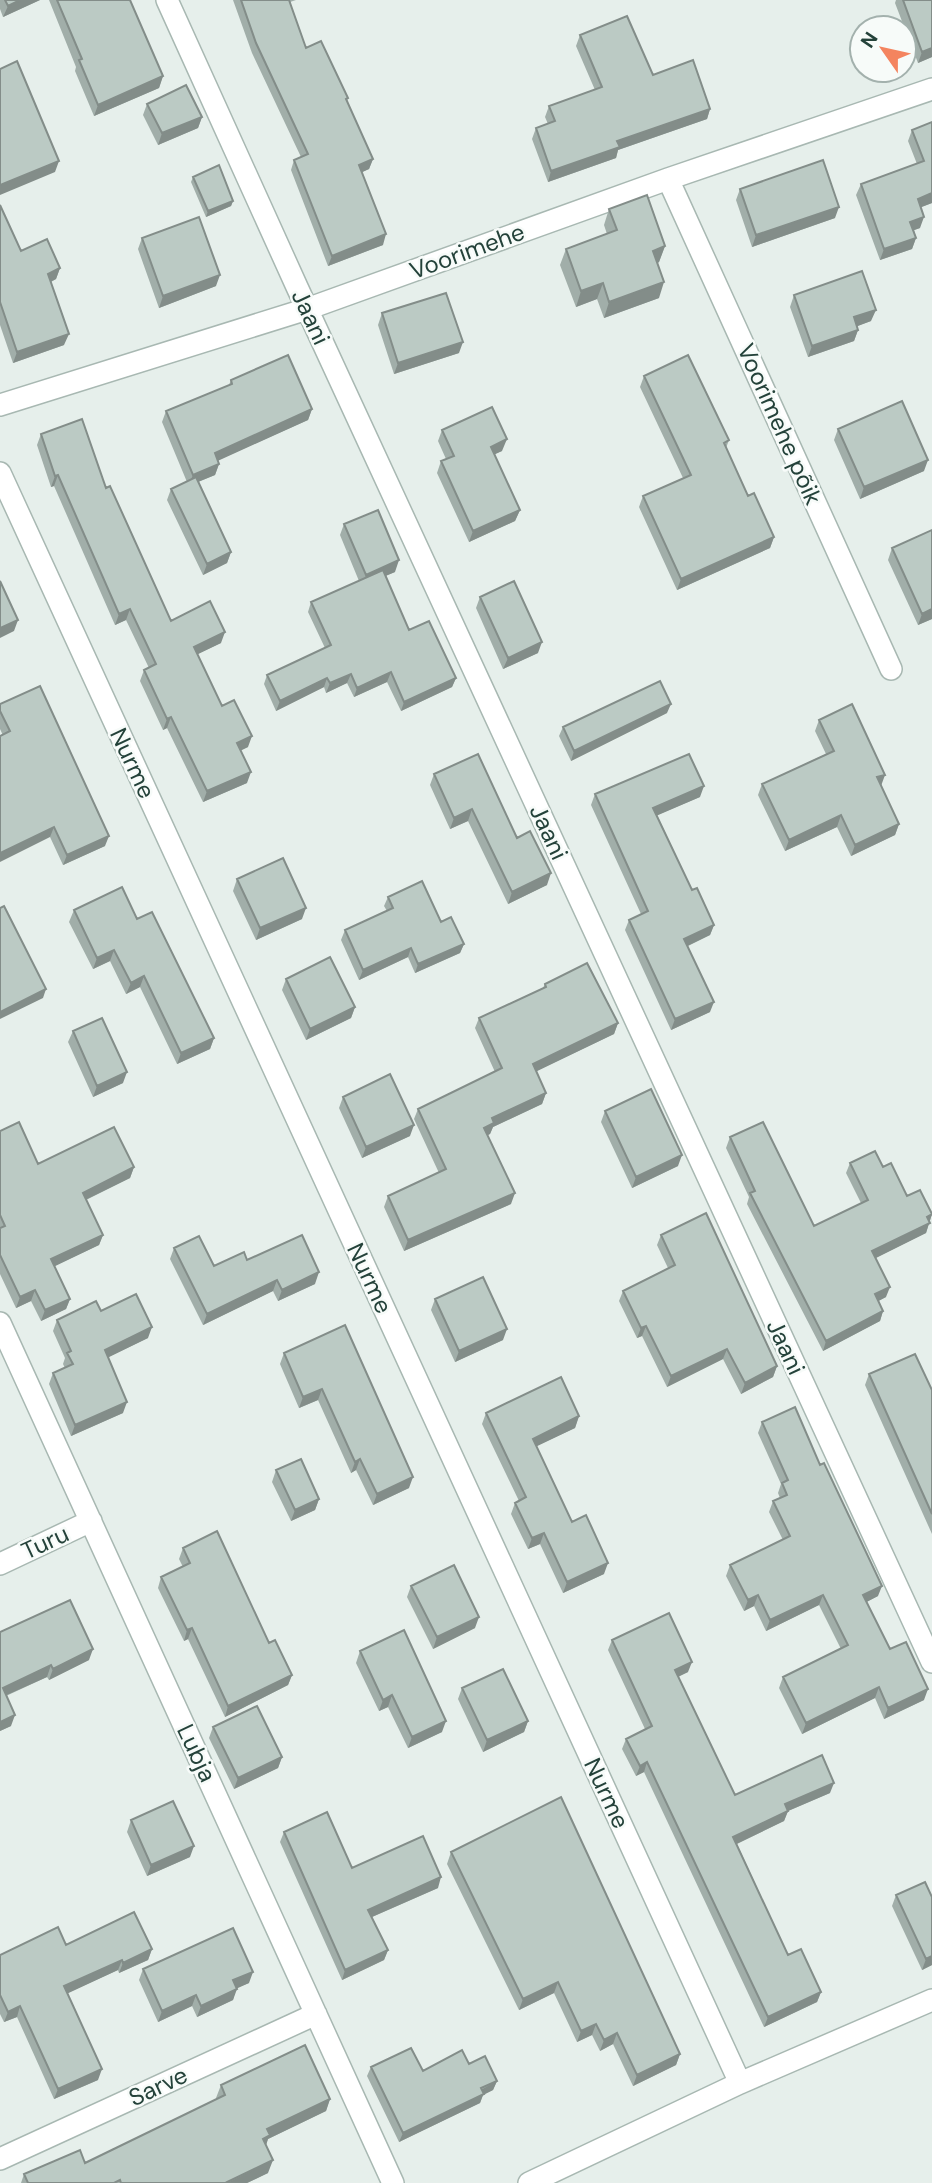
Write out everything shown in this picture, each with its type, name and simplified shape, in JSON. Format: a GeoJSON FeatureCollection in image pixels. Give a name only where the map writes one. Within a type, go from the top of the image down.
{"type":"FeatureCollection","features":[{"type":"Feature","properties":{"kind":"street","name":"Jaani"},"geometry":{"type":"LineString","coordinates":[[167,0],[932,1662]]}},
{"type":"Feature","properties":{"kind":"street","name":"Voorimehe"},"geometry":{"type":"LineString","coordinates":[[0,405],[307,309],[668,179],[932,89]]}},
{"type":"Feature","properties":{"kind":"street","name":"Voorimehe põik"},"geometry":{"type":"LineString","coordinates":[[668,179],[891,669]]}},
{"type":"Feature","properties":{"kind":"street","name":"Nurme"},"geometry":{"type":"LineString","coordinates":[[0,473],[740,2083]]}},
{"type":"Feature","properties":{"kind":"street","name":"Lubja"},"geometry":{"type":"LineString","coordinates":[[0,1323],[393,2183]]}},
{"type":"Feature","properties":{"kind":"street","name":"Turu"},"geometry":{"type":"LineString","coordinates":[[0,1564],[91,1521]]}},
{"type":"Feature","properties":{"kind":"street"},"geometry":{"type":"LineString","coordinates":[[529,2183],[740,2083],[932,2000]]}},
{"type":"Feature","properties":{"kind":"street","name":"Sarve"},"geometry":{"type":"LineString","coordinates":[[0,2159],[316,2014]]}},
{"type":"Feature","properties":{"kind":"building"},"geometry":{"type":"Polygon","coordinates":[[[5,0],[20,0],[8,6],[5,0]]]}},
{"type":"Feature","properties":{"kind":"building"},"geometry":{"type":"Polygon","coordinates":[[[57,0],[130,0],[163,76],[98,105],[57,0]]]}},
{"type":"Feature","properties":{"kind":"building"},"geometry":{"type":"Polygon","coordinates":[[[241,0],[289,0],[306,48],[321,41],[373,159],[359,165],[386,234],[332,256],[294,160],[308,154],[256,43],[241,0]]]}},
{"type":"Feature","properties":{"kind":"building"},"geometry":{"type":"Polygon","coordinates":[[[903,0],[932,0],[932,48],[922,52],[918,41],[918,14],[908,14],[903,0]]]}},
{"type":"Feature","properties":{"kind":"building"},"geometry":{"type":"Polygon","coordinates":[[[627,16],[653,75],[693,60],[710,109],[617,141],[620,147],[551,171],[536,128],[555,121],[549,106],[602,87],[580,35],[627,16]]]}},
{"type":"Feature","properties":{"kind":"building"},"geometry":{"type":"Polygon","coordinates":[[[17,61],[59,161],[0,185],[0,69],[17,61]]]}},
{"type":"Feature","properties":{"kind":"building"},"geometry":{"type":"Polygon","coordinates":[[[186,85],[202,117],[162,133],[147,104],[186,85]]]}},
{"type":"Feature","properties":{"kind":"building"},"geometry":{"type":"Polygon","coordinates":[[[932,122],[932,193],[918,199],[924,217],[910,222],[916,238],[884,249],[861,184],[924,161],[912,130],[932,122]]]}},
{"type":"Feature","properties":{"kind":"building"},"geometry":{"type":"Polygon","coordinates":[[[823,160],[839,207],[756,235],[740,189],[823,160]]]}},
{"type":"Feature","properties":{"kind":"building"},"geometry":{"type":"Polygon","coordinates":[[[219,165],[233,201],[208,211],[193,177],[219,165]]]}},
{"type":"Feature","properties":{"kind":"building"},"geometry":{"type":"Polygon","coordinates":[[[647,195],[665,246],[653,251],[664,282],[609,302],[603,283],[581,291],[566,249],[617,230],[609,209],[647,195]]]}},
{"type":"Feature","properties":{"kind":"building"},"geometry":{"type":"Polygon","coordinates":[[[0,205],[21,251],[47,239],[60,268],[48,274],[69,334],[17,352],[0,302],[0,205]]]}},
{"type":"Feature","properties":{"kind":"building"},"geometry":{"type":"Polygon","coordinates":[[[199,217],[220,275],[163,296],[142,238],[199,217]]]}},
{"type":"Feature","properties":{"kind":"building"},"geometry":{"type":"Polygon","coordinates":[[[862,271],[876,310],[854,317],[858,330],[812,346],[794,295],[862,271]]]}},
{"type":"Feature","properties":{"kind":"building"},"geometry":{"type":"Polygon","coordinates":[[[446,293],[463,342],[398,363],[382,313],[446,293]]]}},
{"type":"Feature","properties":{"kind":"building"},"geometry":{"type":"Polygon","coordinates":[[[288,355],[312,409],[215,453],[219,464],[193,475],[166,411],[232,384],[231,380],[288,355]]]}},
{"type":"Feature","properties":{"kind":"building"},"geometry":{"type":"Polygon","coordinates":[[[688,355],[729,440],[724,443],[748,496],[754,493],[774,537],[681,579],[643,496],[691,475],[644,376],[688,355]]]}},
{"type":"Feature","properties":{"kind":"building"},"geometry":{"type":"Polygon","coordinates":[[[902,401],[928,460],[864,487],[838,429],[902,401]]]}},
{"type":"Feature","properties":{"kind":"building"},"geometry":{"type":"Polygon","coordinates":[[[492,407],[507,439],[491,447],[520,510],[473,531],[441,461],[454,456],[442,430],[492,407]]]}},
{"type":"Feature","properties":{"kind":"building"},"geometry":{"type":"Polygon","coordinates":[[[82,419],[106,488],[110,486],[171,621],[210,601],[225,632],[194,647],[222,706],[234,700],[252,736],[237,743],[251,772],[207,791],[171,717],[167,719],[144,670],[156,664],[130,609],[119,614],[58,475],[55,476],[41,434],[82,419]]]}},
{"type":"Feature","properties":{"kind":"building"},"geometry":{"type":"Polygon","coordinates":[[[196,477],[231,552],[207,564],[171,489],[196,477]]]}},
{"type":"Feature","properties":{"kind":"building"},"geometry":{"type":"Polygon","coordinates":[[[378,510],[399,560],[366,575],[344,524],[378,510]]]}},
{"type":"Feature","properties":{"kind":"building"},"geometry":{"type":"Polygon","coordinates":[[[932,530],[932,609],[922,614],[892,548],[932,530]]]}},
{"type":"Feature","properties":{"kind":"building"},"geometry":{"type":"Polygon","coordinates":[[[383,570],[409,630],[429,621],[456,678],[404,702],[391,672],[357,688],[351,674],[330,683],[327,678],[280,701],[267,675],[331,645],[311,602],[383,570]]]}},
{"type":"Feature","properties":{"kind":"building"},"geometry":{"type":"Polygon","coordinates":[[[0,581],[18,620],[0,628],[0,581]]]}},
{"type":"Feature","properties":{"kind":"building"},"geometry":{"type":"Polygon","coordinates":[[[514,581],[542,642],[508,658],[480,597],[514,581]]]}},
{"type":"Feature","properties":{"kind":"building"},"geometry":{"type":"Polygon","coordinates":[[[660,681],[671,704],[574,751],[563,727],[660,681]]]}},
{"type":"Feature","properties":{"kind":"building"},"geometry":{"type":"Polygon","coordinates":[[[40,686],[109,836],[67,855],[54,827],[0,853],[0,736],[10,731],[0,711],[0,704],[40,686]]]}},
{"type":"Feature","properties":{"kind":"building"},"geometry":{"type":"Polygon","coordinates":[[[852,704],[885,775],[877,777],[899,824],[855,845],[841,815],[789,840],[762,784],[834,751],[819,720],[852,704]]]}},
{"type":"Feature","properties":{"kind":"building"},"geometry":{"type":"Polygon","coordinates":[[[478,754],[517,838],[530,831],[551,873],[512,892],[472,809],[454,818],[434,774],[478,754]]]}},
{"type":"Feature","properties":{"kind":"building"},"geometry":{"type":"Polygon","coordinates":[[[689,754],[704,786],[653,808],[692,890],[697,888],[714,925],[684,939],[714,1002],[675,1019],[629,920],[648,911],[595,794],[689,754]]]}},
{"type":"Feature","properties":{"kind":"building"},"geometry":{"type":"Polygon","coordinates":[[[283,858],[306,908],[260,928],[237,879],[283,858]]]}},
{"type":"Feature","properties":{"kind":"building"},"geometry":{"type":"Polygon","coordinates":[[[422,881],[441,922],[451,917],[464,944],[418,964],[411,948],[363,970],[345,930],[393,908],[388,897],[422,881]]]}},
{"type":"Feature","properties":{"kind":"building"},"geometry":{"type":"Polygon","coordinates":[[[122,887],[137,919],[152,912],[214,1038],[181,1053],[144,976],[131,983],[114,950],[97,958],[74,910],[122,887]]]}},
{"type":"Feature","properties":{"kind":"building"},"geometry":{"type":"Polygon","coordinates":[[[4,906],[46,989],[0,1012],[0,908],[4,906]]]}},
{"type":"Feature","properties":{"kind":"building"},"geometry":{"type":"Polygon","coordinates":[[[330,957],[355,1007],[310,1029],[286,979],[330,957]]]}},
{"type":"Feature","properties":{"kind":"building"},"geometry":{"type":"Polygon","coordinates":[[[587,963],[618,1023],[533,1064],[546,1093],[492,1118],[494,1123],[484,1128],[515,1193],[408,1240],[388,1196],[446,1169],[418,1109],[502,1068],[479,1018],[546,987],[545,984],[587,963]]]}},
{"type":"Feature","properties":{"kind":"building"},"geometry":{"type":"Polygon","coordinates":[[[102,1018],[127,1072],[97,1086],[73,1031],[102,1018]]]}},
{"type":"Feature","properties":{"kind":"building"},"geometry":{"type":"Polygon","coordinates":[[[390,1074],[414,1125],[366,1147],[343,1097],[390,1074]]]}},
{"type":"Feature","properties":{"kind":"building"},"geometry":{"type":"Polygon","coordinates":[[[651,1089],[682,1155],[636,1177],[605,1111],[651,1089]]]}},
{"type":"Feature","properties":{"kind":"building"},"geometry":{"type":"Polygon","coordinates":[[[19,1122],[38,1164],[114,1127],[134,1167],[83,1193],[103,1235],[51,1259],[70,1299],[45,1310],[35,1290],[20,1297],[0,1255],[0,1228],[5,1226],[0,1215],[0,1131],[19,1122]]]}},
{"type":"Feature","properties":{"kind":"building"},"geometry":{"type":"Polygon","coordinates":[[[763,1122],[814,1226],[868,1200],[850,1163],[875,1151],[883,1167],[891,1163],[907,1196],[920,1190],[932,1214],[927,1217],[930,1223],[872,1251],[890,1287],[875,1294],[883,1311],[826,1341],[750,1193],[755,1191],[730,1137],[763,1122]]]}},
{"type":"Feature","properties":{"kind":"building"},"geometry":{"type":"Polygon","coordinates":[[[706,1213],[777,1366],[745,1383],[727,1349],[671,1376],[646,1326],[641,1328],[623,1291],[675,1265],[661,1235],[706,1213]]]}},
{"type":"Feature","properties":{"kind":"building"},"geometry":{"type":"Polygon","coordinates":[[[302,1235],[319,1272],[282,1290],[277,1280],[207,1314],[174,1248],[199,1236],[214,1266],[244,1252],[247,1260],[302,1235]]]}},
{"type":"Feature","properties":{"kind":"building"},"geometry":{"type":"Polygon","coordinates":[[[483,1277],[507,1329],[459,1351],[435,1299],[483,1277]]]}},
{"type":"Feature","properties":{"kind":"building"},"geometry":{"type":"Polygon","coordinates":[[[136,1294],[152,1327],[105,1350],[127,1402],[75,1425],[53,1373],[73,1364],[67,1353],[71,1351],[57,1320],[96,1301],[101,1311],[136,1294]]]}},
{"type":"Feature","properties":{"kind":"building"},"geometry":{"type":"Polygon","coordinates":[[[345,1325],[413,1477],[377,1494],[360,1459],[355,1462],[322,1389],[303,1397],[284,1353],[345,1325]]]}},
{"type":"Feature","properties":{"kind":"building"},"geometry":{"type":"Polygon","coordinates":[[[915,1354],[932,1390],[932,1514],[869,1374],[915,1354]]]}},
{"type":"Feature","properties":{"kind":"building"},"geometry":{"type":"Polygon","coordinates":[[[561,1377],[579,1416],[533,1439],[572,1522],[586,1515],[608,1563],[567,1582],[544,1533],[532,1538],[515,1503],[526,1497],[486,1413],[561,1377]]]}},
{"type":"Feature","properties":{"kind":"building"},"geometry":{"type":"Polygon","coordinates":[[[795,1407],[820,1465],[824,1463],[882,1586],[863,1595],[890,1649],[906,1642],[928,1689],[888,1708],[879,1687],[806,1723],[783,1677],[848,1645],[823,1595],[770,1620],[758,1595],[748,1600],[730,1565],[790,1536],[773,1501],[787,1495],[782,1483],[788,1480],[762,1422],[795,1407]]]}},
{"type":"Feature","properties":{"kind":"building"},"geometry":{"type":"Polygon","coordinates":[[[301,1459],[319,1499],[295,1510],[276,1470],[301,1459]]]}},
{"type":"Feature","properties":{"kind":"building"},"geometry":{"type":"Polygon","coordinates":[[[217,1531],[269,1643],[275,1640],[292,1675],[228,1706],[192,1628],[187,1630],[161,1577],[190,1563],[183,1548],[217,1531]]]}},
{"type":"Feature","properties":{"kind":"building"},"geometry":{"type":"Polygon","coordinates":[[[454,1565],[479,1617],[437,1637],[411,1586],[454,1565]]]}},
{"type":"Feature","properties":{"kind":"building"},"geometry":{"type":"Polygon","coordinates":[[[70,1600],[93,1649],[53,1669],[51,1665],[3,1688],[15,1715],[0,1722],[0,1632],[70,1600]]]}},
{"type":"Feature","properties":{"kind":"building"},"geometry":{"type":"Polygon","coordinates":[[[669,1613],[692,1662],[675,1670],[735,1795],[822,1755],[834,1783],[785,1804],[788,1811],[733,1837],[788,1955],[801,1949],[821,1992],[768,2017],[647,1762],[640,1766],[626,1739],[652,1726],[612,1640],[669,1613]]]}},
{"type":"Feature","properties":{"kind":"building"},"geometry":{"type":"Polygon","coordinates":[[[404,1630],[446,1721],[412,1737],[392,1695],[383,1700],[360,1651],[404,1630]]]}},
{"type":"Feature","properties":{"kind":"building"},"geometry":{"type":"Polygon","coordinates":[[[503,1669],[528,1721],[487,1740],[462,1688],[503,1669]]]}},
{"type":"Feature","properties":{"kind":"building"},"geometry":{"type":"Polygon","coordinates":[[[257,1706],[282,1757],[238,1778],[213,1727],[257,1706]]]}},
{"type":"Feature","properties":{"kind":"building"},"geometry":{"type":"Polygon","coordinates":[[[561,1797],[680,2054],[637,2075],[617,2033],[604,2040],[596,2024],[581,2031],[558,1982],[523,1999],[451,1852],[561,1797]]]}},
{"type":"Feature","properties":{"kind":"building"},"geometry":{"type":"Polygon","coordinates":[[[173,1801],[194,1846],[151,1865],[131,1820],[173,1801]]]}},
{"type":"Feature","properties":{"kind":"building"},"geometry":{"type":"Polygon","coordinates":[[[327,1812],[352,1868],[423,1836],[441,1877],[368,1910],[388,1950],[345,1970],[284,1832],[327,1812]]]}},
{"type":"Feature","properties":{"kind":"building"},"geometry":{"type":"Polygon","coordinates":[[[925,1882],[932,1897],[932,1956],[926,1959],[896,1895],[925,1882]]]}},
{"type":"Feature","properties":{"kind":"building"},"geometry":{"type":"Polygon","coordinates":[[[134,1912],[152,1949],[64,1986],[102,2069],[58,2089],[20,2006],[8,2012],[0,1995],[0,1955],[58,1927],[66,1945],[134,1912]]]}},
{"type":"Feature","properties":{"kind":"building"},"geometry":{"type":"Polygon","coordinates":[[[233,1928],[253,1972],[233,1980],[237,1989],[201,2006],[196,1995],[162,2011],[143,1969],[233,1928]]]}},
{"type":"Feature","properties":{"kind":"building"},"geometry":{"type":"Polygon","coordinates":[[[305,2045],[330,2099],[267,2129],[270,2135],[263,2139],[273,2160],[228,2183],[121,2183],[120,2180],[114,2183],[28,2183],[24,2174],[80,2150],[85,2163],[225,2095],[221,2085],[305,2045]]]}},
{"type":"Feature","properties":{"kind":"building"},"geometry":{"type":"Polygon","coordinates":[[[411,2048],[423,2071],[462,2050],[469,2064],[485,2056],[497,2081],[481,2088],[484,2094],[403,2133],[371,2067],[411,2048]]]}}]}
